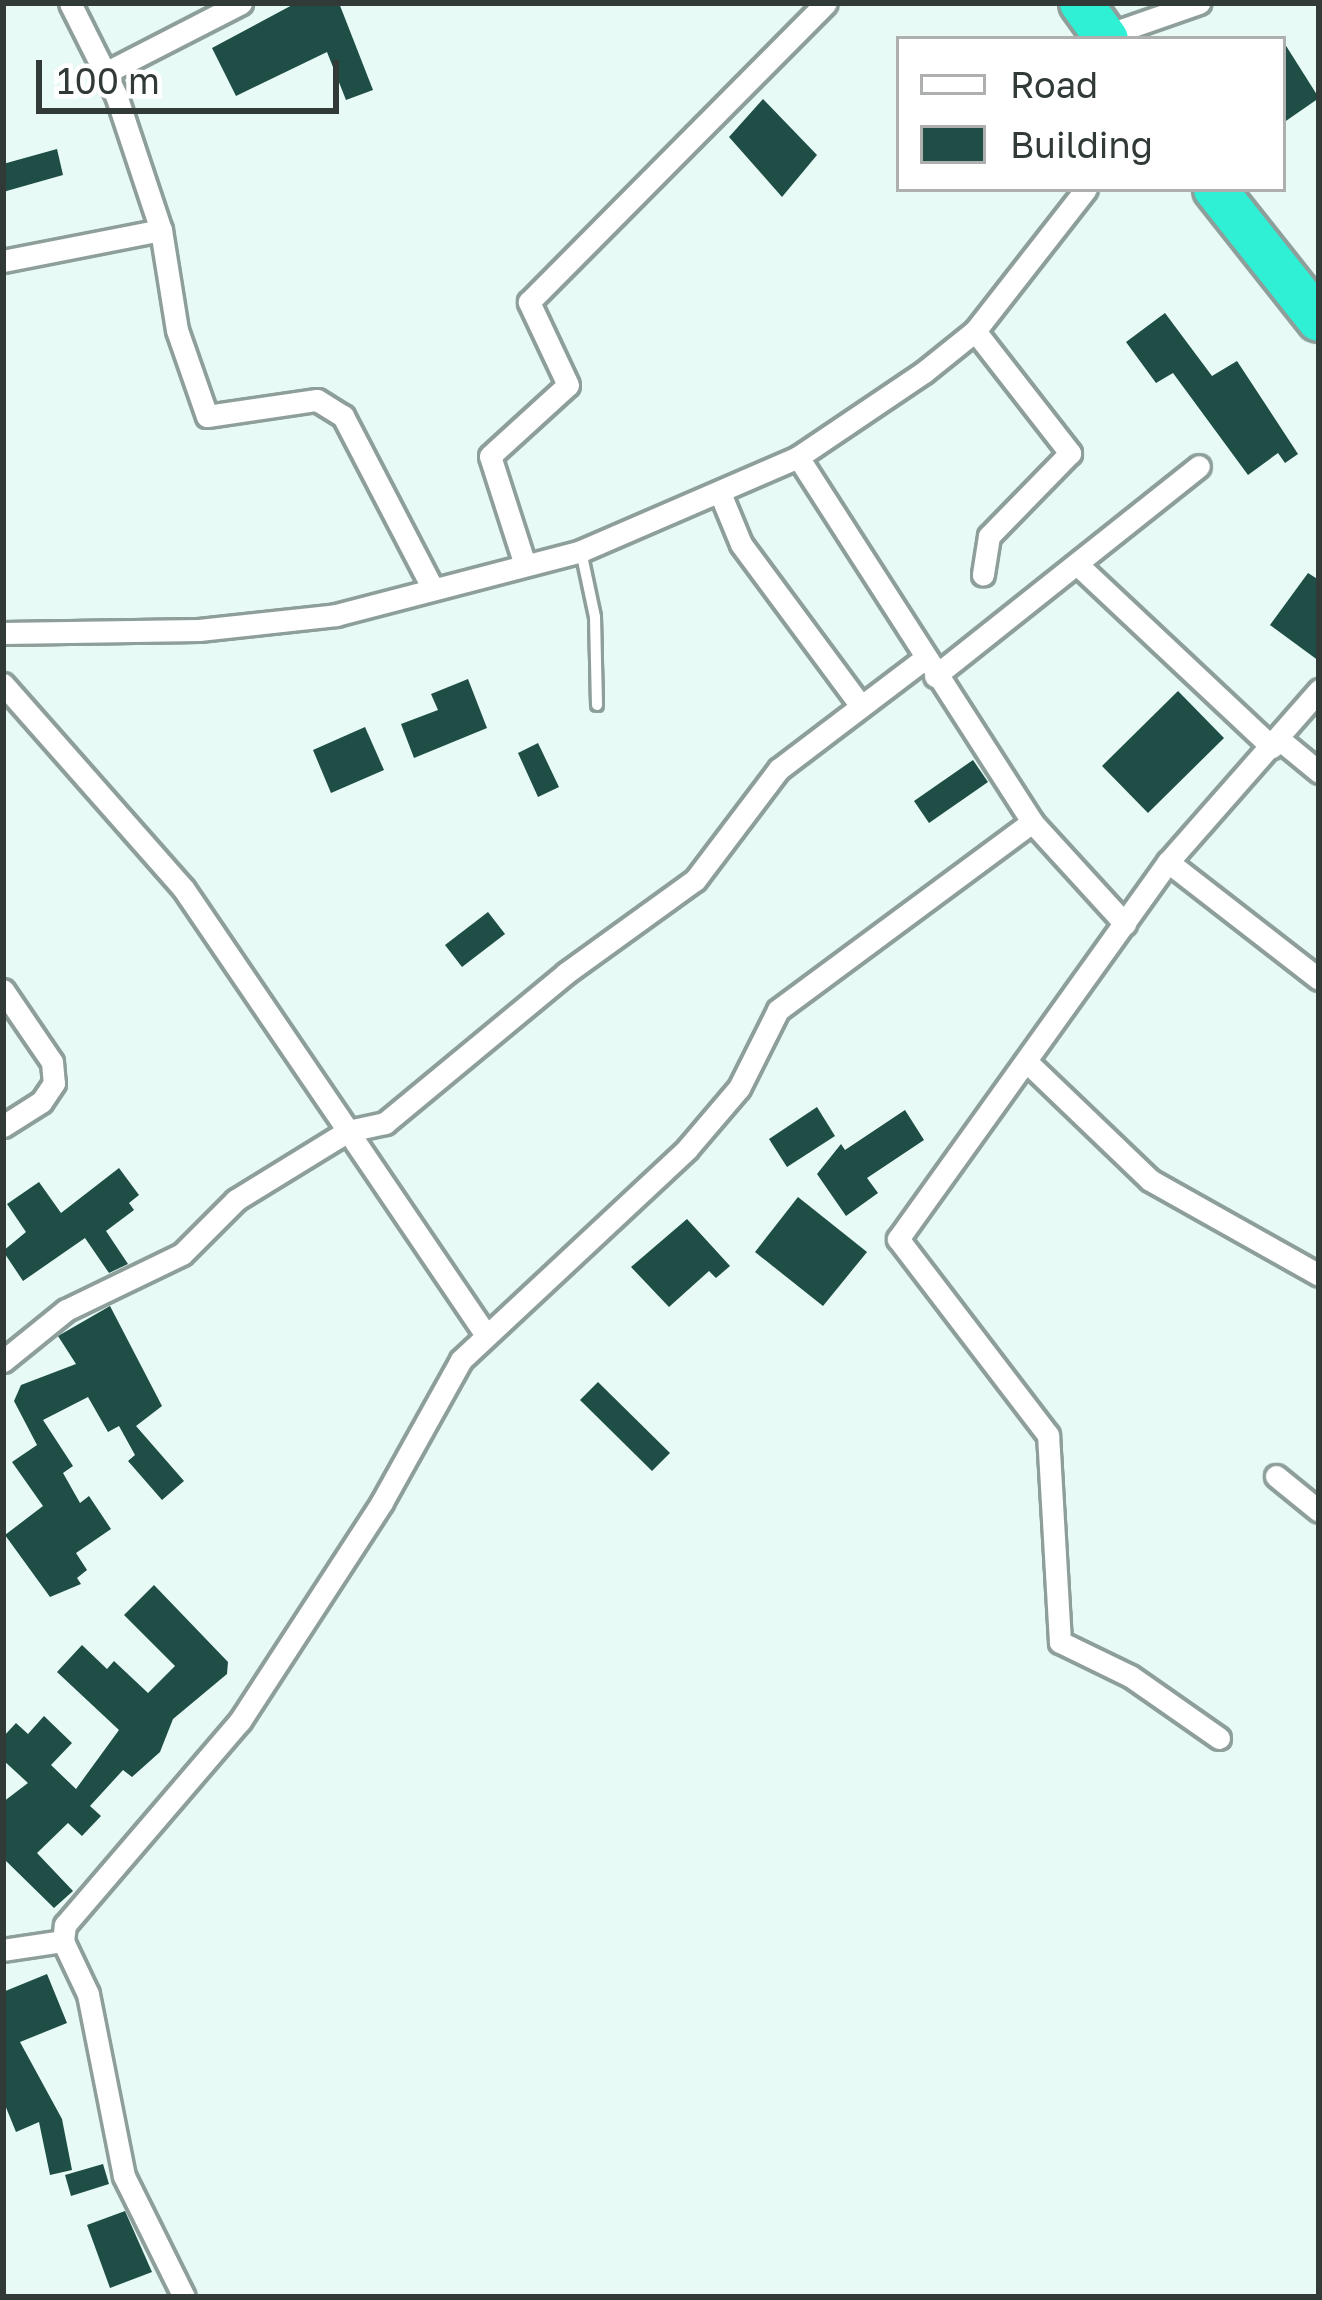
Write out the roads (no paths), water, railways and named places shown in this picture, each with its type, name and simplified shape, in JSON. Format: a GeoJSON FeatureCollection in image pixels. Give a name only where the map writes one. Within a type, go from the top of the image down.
{"type":"FeatureCollection","features":[{"type":"Feature","properties":{"kind":"highway"},"geometry":{"type":"LineString","coordinates":[[1217,192],[1319,320]]}},
{"type":"Feature","properties":{"kind":"street"},"geometry":{"type":"LineString","coordinates":[[70,3],[105,73],[161,230],[177,331],[207,416],[317,400],[343,416],[433,589]]}},
{"type":"Feature","properties":{"kind":"street"},"geometry":{"type":"LineString","coordinates":[[105,73],[241,3]]}},
{"type":"Feature","properties":{"kind":"street"},"geometry":{"type":"LineString","coordinates":[[525,565],[490,456],[568,385],[529,302],[826,3]]}},
{"type":"Feature","properties":{"kind":"street"},"geometry":{"type":"LineString","coordinates":[[1097,26],[1199,3]]}},
{"type":"Feature","properties":{"kind":"street"},"geometry":{"type":"LineString","coordinates":[[3,633],[199,630],[336,614],[581,550],[798,457],[975,331],[1084,192]]}},
{"type":"Feature","properties":{"kind":"street"},"geometry":{"type":"LineString","coordinates":[[3,261],[161,230]]}},
{"type":"Feature","properties":{"kind":"street"},"geometry":{"type":"LineString","coordinates":[[975,331],[1070,453],[989,536],[983,575]]}},
{"type":"Feature","properties":{"kind":"street"},"geometry":{"type":"LineString","coordinates":[[798,457],[1032,822],[1124,924]]}},
{"type":"Feature","properties":{"kind":"street"},"geometry":{"type":"LineString","coordinates":[[3,1361],[66,1310],[182,1254],[236,1200],[348,1131],[385,1123],[566,973],[695,880],[779,769],[862,706],[929,668],[1078,566],[1199,466]]}},
{"type":"Feature","properties":{"kind":"street"},"geometry":{"type":"LineString","coordinates":[[720,493],[740,544],[862,706]]}},
{"type":"Feature","properties":{"kind":"street"},"geometry":{"type":"LineString","coordinates":[[1078,566],[1276,743],[1319,772]]}},
{"type":"Feature","properties":{"kind":"street"},"geometry":{"type":"LineString","coordinates":[[3,684],[184,888],[486,1335]]}},
{"type":"Feature","properties":{"kind":"street"},"geometry":{"type":"LineString","coordinates":[[1219,1738],[1130,1676],[1060,1642],[1048,1435],[898,1239],[1168,862],[1319,690]]}},
{"type":"Feature","properties":{"kind":"street"},"geometry":{"type":"LineString","coordinates":[[184,2297],[124,2176],[84,1978],[63,1941],[74,1910],[240,1721],[382,1502],[461,1360],[687,1150],[739,1088],[778,1010],[1032,822]]}},
{"type":"Feature","properties":{"kind":"street"},"geometry":{"type":"LineString","coordinates":[[1168,862],[1319,979]]}},
{"type":"Feature","properties":{"kind":"street"},"geometry":{"type":"LineString","coordinates":[[3,990],[52,1062],[54,1083],[40,1102],[3,1126]]}},
{"type":"Feature","properties":{"kind":"street"},"geometry":{"type":"LineString","coordinates":[[1027,1063],[1150,1180],[1319,1275]]}},
{"type":"Feature","properties":{"kind":"street"},"geometry":{"type":"LineString","coordinates":[[1276,1476],[1319,1511]]}},
{"type":"Feature","properties":{"kind":"street"},"geometry":{"type":"LineString","coordinates":[[3,1950],[63,1941]]}},
{"type":"Feature","properties":{"kind":"lane"},"geometry":{"type":"LineString","coordinates":[[581,550],[595,617],[598,705]]}}]}
